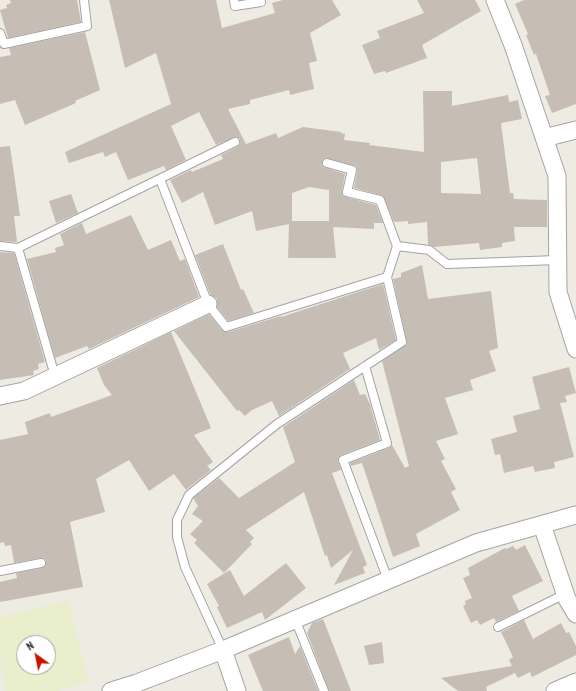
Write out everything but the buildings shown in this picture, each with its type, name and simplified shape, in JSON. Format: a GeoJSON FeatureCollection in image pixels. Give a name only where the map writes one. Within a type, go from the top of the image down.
{"type":"FeatureCollection","features":[{"type":"Feature","properties":{"kind":"street"},"geometry":{"type":"LineString","coordinates":[[496,0],[513,45],[557,176],[558,292],[576,349]]}},
{"type":"Feature","properties":{"kind":"street"},"geometry":{"type":"LineString","coordinates":[[544,138],[576,130]]}},
{"type":"Feature","properties":{"kind":"street"},"geometry":{"type":"LineString","coordinates":[[0,396],[24,391],[208,304]]}},
{"type":"Feature","properties":{"kind":"street"},"geometry":{"type":"LineString","coordinates":[[111,691],[138,687],[476,543],[576,515]]}},
{"type":"Feature","properties":{"kind":"street"},"geometry":{"type":"LineString","coordinates":[[542,525],[565,594],[576,614]]}},
{"type":"Feature","properties":{"kind":"street"},"geometry":{"type":"LineString","coordinates":[[223,650],[237,691]]}},
{"type":"Feature","properties":{"kind":"street"},"geometry":{"type":"LineString","coordinates":[[555,691],[576,682]]}},
{"type":"Feature","properties":{"kind":"lane"},"geometry":{"type":"LineString","coordinates":[[0,33],[4,44],[87,26],[84,0]]}},
{"type":"Feature","properties":{"kind":"lane"},"geometry":{"type":"LineString","coordinates":[[234,0],[235,6],[261,2]]}},
{"type":"Feature","properties":{"kind":"lane"},"geometry":{"type":"LineString","coordinates":[[0,246],[18,248],[235,142]]}},
{"type":"Feature","properties":{"kind":"lane"},"geometry":{"type":"LineString","coordinates":[[223,650],[185,567],[177,537],[177,520],[189,495],[277,424],[402,342],[387,276],[397,246],[380,200],[347,192],[352,170],[327,163]]}},
{"type":"Feature","properties":{"kind":"lane"},"geometry":{"type":"LineString","coordinates":[[160,179],[208,304],[226,327],[387,276]]}},
{"type":"Feature","properties":{"kind":"lane"},"geometry":{"type":"LineString","coordinates":[[397,246],[429,250],[447,264],[557,260]]}},
{"type":"Feature","properties":{"kind":"lane"},"geometry":{"type":"LineString","coordinates":[[18,248],[55,376]]}},
{"type":"Feature","properties":{"kind":"lane"},"geometry":{"type":"LineString","coordinates":[[365,366],[387,443],[343,460],[388,580]]}},
{"type":"Feature","properties":{"kind":"lane"},"geometry":{"type":"LineString","coordinates":[[0,571],[41,563]]}},
{"type":"Feature","properties":{"kind":"lane"},"geometry":{"type":"LineString","coordinates":[[498,627],[565,594]]}},
{"type":"Feature","properties":{"kind":"lane"},"geometry":{"type":"LineString","coordinates":[[295,619],[324,691]]}},
{"type":"Feature","properties":{"kind":"green space"},"geometry":{"type":"Polygon","coordinates":[[[68,600],[89,682],[58,691],[6,691],[0,659],[0,617],[68,600]]]}}]}
